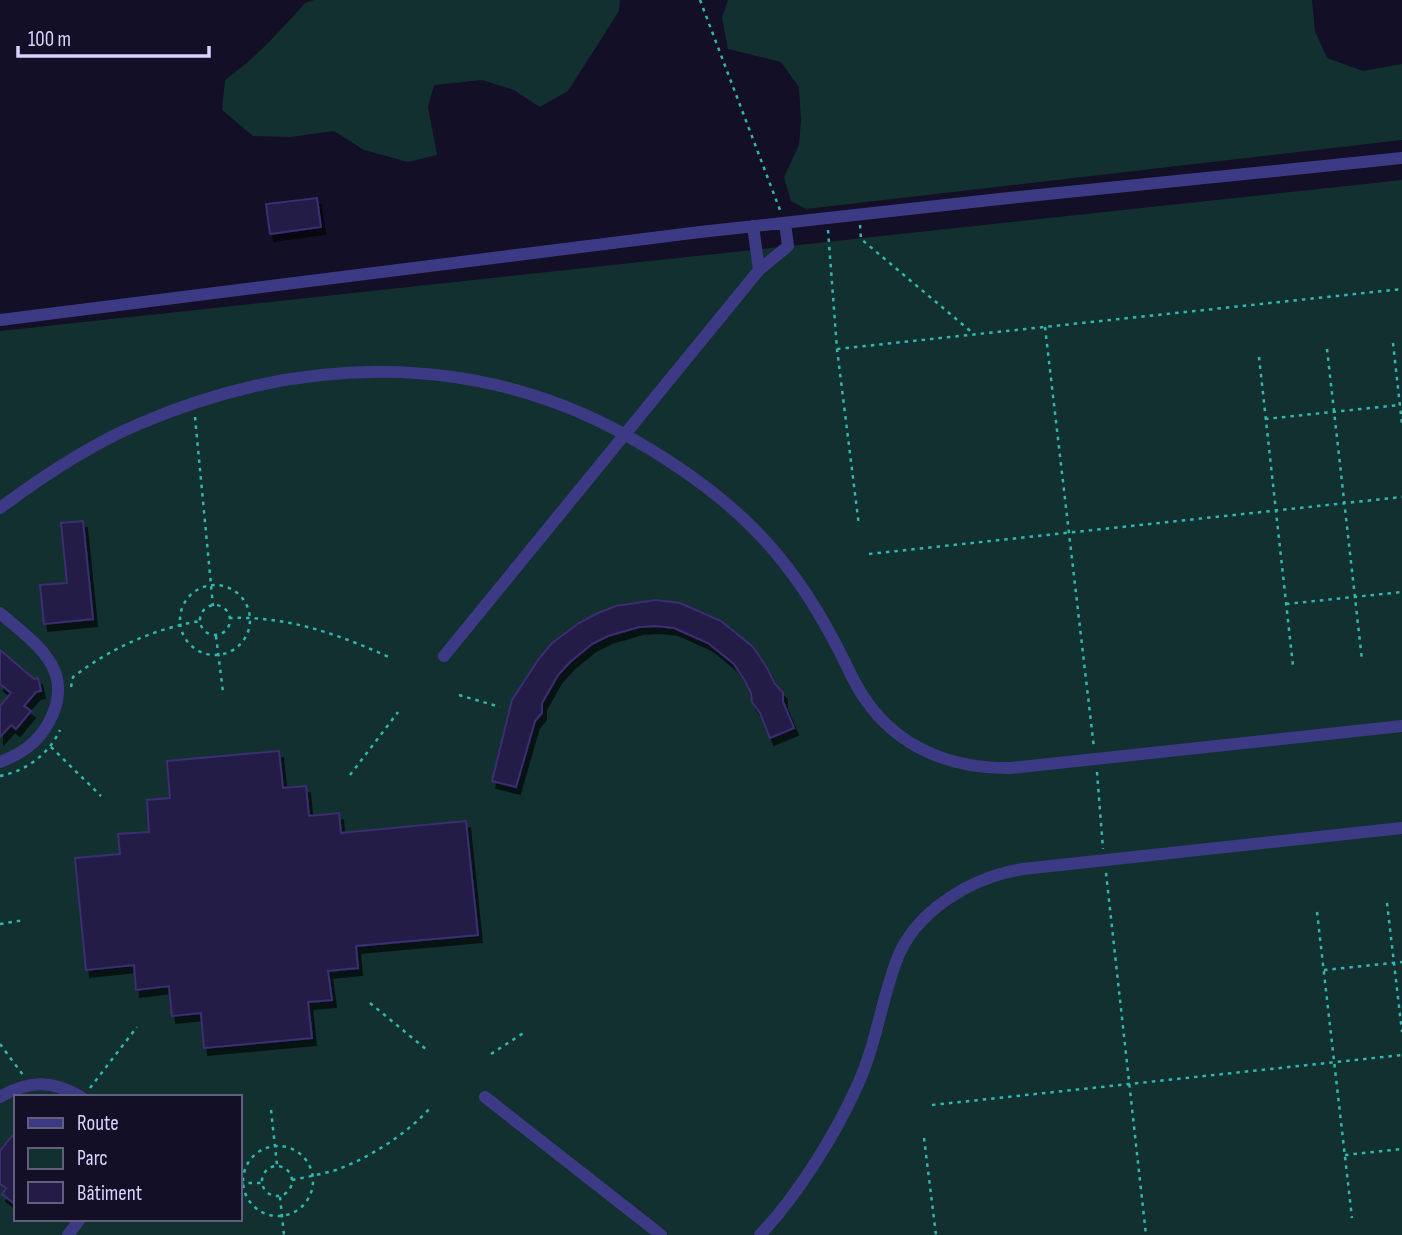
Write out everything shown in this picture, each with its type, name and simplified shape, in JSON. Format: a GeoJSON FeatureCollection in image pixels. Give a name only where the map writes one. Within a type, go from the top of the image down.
{"type":"FeatureCollection","features":[{"type":"Feature","properties":{"kind":"street"},"geometry":{"type":"LineString","coordinates":[[0,320],[753,226],[1402,158]]}},
{"type":"Feature","properties":{"kind":"street"},"geometry":{"type":"LineString","coordinates":[[444,656],[759,270],[788,246],[785,223]]}},
{"type":"Feature","properties":{"kind":"street"},"geometry":{"type":"LineString","coordinates":[[753,226],[759,270]]}},
{"type":"Feature","properties":{"kind":"street"},"geometry":{"type":"LineString","coordinates":[[0,508],[34,483],[138,424],[230,391],[336,373],[402,372],[475,380],[533,394],[587,414],[687,470],[755,530],[789,571],[817,612],[866,701],[888,726],[934,757],[986,769],[1011,768],[1402,726]]}},
{"type":"Feature","properties":{"kind":"street"},"geometry":{"type":"LineString","coordinates":[[0,613],[38,646],[53,667],[59,688],[52,715],[39,736],[23,751],[0,762]]}},
{"type":"Feature","properties":{"kind":"street"},"geometry":{"type":"LineString","coordinates":[[760,1235],[806,1175],[835,1129],[859,1083],[896,961],[908,940],[933,910],[953,895],[1002,872],[1402,828]]}},
{"type":"Feature","properties":{"kind":"street"},"geometry":{"type":"LineString","coordinates":[[0,1097],[19,1087],[44,1083],[85,1093]]}},
{"type":"Feature","properties":{"kind":"street"},"geometry":{"type":"LineString","coordinates":[[485,1097],[661,1235]]}},
{"type":"Feature","properties":{"kind":"path"},"geometry":{"type":"LineString","coordinates":[[700,0],[785,223]]}},
{"type":"Feature","properties":{"kind":"path"},"geometry":{"type":"LineString","coordinates":[[859,214],[862,239],[974,334]]}},
{"type":"Feature","properties":{"kind":"path"},"geometry":{"type":"LineString","coordinates":[[827,218],[837,349],[859,526]]}},
{"type":"Feature","properties":{"kind":"path"},"geometry":{"type":"LineString","coordinates":[[837,349],[1402,289]]}},
{"type":"Feature","properties":{"kind":"path"},"geometry":{"type":"LineString","coordinates":[[1045,327],[1146,1235]]}},
{"type":"Feature","properties":{"kind":"path"},"geometry":{"type":"LineString","coordinates":[[1393,343],[1402,424]]}},
{"type":"Feature","properties":{"kind":"path"},"geometry":{"type":"LineString","coordinates":[[1327,349],[1362,660]]}},
{"type":"Feature","properties":{"kind":"path"},"geometry":{"type":"LineString","coordinates":[[1259,356],[1293,666]]}},
{"type":"Feature","properties":{"kind":"path"},"geometry":{"type":"LineString","coordinates":[[194,403],[213,606]]}},
{"type":"Feature","properties":{"kind":"path"},"geometry":{"type":"LineString","coordinates":[[1265,419],[1400,405]]}},
{"type":"Feature","properties":{"kind":"path"},"geometry":{"type":"LineString","coordinates":[[869,554],[1402,497]]}},
{"type":"Feature","properties":{"kind":"path"},"geometry":{"type":"LineString","coordinates":[[210,586],[229,588],[237,593],[248,608],[250,618],[242,643],[235,649],[218,655],[209,655],[193,647],[187,641],[180,624],[187,599],[202,588],[210,586]]}},
{"type":"Feature","properties":{"kind":"path"},"geometry":{"type":"LineString","coordinates":[[1286,604],[1402,592]]}},
{"type":"Feature","properties":{"kind":"path"},"geometry":{"type":"LineString","coordinates":[[213,606],[222,607],[229,618],[225,631],[216,635],[204,630],[200,621],[205,609],[213,606]]}},
{"type":"Feature","properties":{"kind":"path"},"geometry":{"type":"LineString","coordinates":[[229,618],[295,623],[327,631],[391,658]]}},
{"type":"Feature","properties":{"kind":"path"},"geometry":{"type":"LineString","coordinates":[[70,690],[73,677],[93,662],[146,635],[180,624],[200,621]]}},
{"type":"Feature","properties":{"kind":"path"},"geometry":{"type":"LineString","coordinates":[[216,635],[223,692]]}},
{"type":"Feature","properties":{"kind":"path"},"geometry":{"type":"LineString","coordinates":[[458,695],[500,707]]}},
{"type":"Feature","properties":{"kind":"path"},"geometry":{"type":"LineString","coordinates":[[350,775],[398,712]]}},
{"type":"Feature","properties":{"kind":"path"},"geometry":{"type":"LineString","coordinates":[[0,776],[31,764],[51,747],[61,728]]}},
{"type":"Feature","properties":{"kind":"path"},"geometry":{"type":"LineString","coordinates":[[51,747],[101,796]]}},
{"type":"Feature","properties":{"kind":"path"},"geometry":{"type":"LineString","coordinates":[[1387,903],[1402,1032]]}},
{"type":"Feature","properties":{"kind":"path"},"geometry":{"type":"LineString","coordinates":[[1317,912],[1352,1218]]}},
{"type":"Feature","properties":{"kind":"path"},"geometry":{"type":"LineString","coordinates":[[0,924],[24,920]]}},
{"type":"Feature","properties":{"kind":"path"},"geometry":{"type":"LineString","coordinates":[[1324,970],[1402,962]]}},
{"type":"Feature","properties":{"kind":"path"},"geometry":{"type":"LineString","coordinates":[[370,1003],[427,1050]]}},
{"type":"Feature","properties":{"kind":"path"},"geometry":{"type":"LineString","coordinates":[[85,1093],[137,1027]]}},
{"type":"Feature","properties":{"kind":"path"},"geometry":{"type":"LineString","coordinates":[[491,1054],[525,1032]]}},
{"type":"Feature","properties":{"kind":"path"},"geometry":{"type":"LineString","coordinates":[[932,1105],[1402,1055]]}},
{"type":"Feature","properties":{"kind":"path"},"geometry":{"type":"LineString","coordinates":[[292,1180],[334,1170],[365,1157],[396,1137],[432,1106]]}},
{"type":"Feature","properties":{"kind":"path"},"geometry":{"type":"LineString","coordinates":[[271,1110],[277,1166]]}},
{"type":"Feature","properties":{"kind":"path"},"geometry":{"type":"LineString","coordinates":[[924,1138],[936,1235]]}},
{"type":"Feature","properties":{"kind":"path"},"geometry":{"type":"LineString","coordinates":[[242,1178],[254,1154],[275,1146],[295,1150],[303,1157],[312,1175],[313,1185],[306,1203],[299,1210],[282,1217],[272,1216],[254,1208],[242,1186]]}},
{"type":"Feature","properties":{"kind":"path"},"geometry":{"type":"LineString","coordinates":[[1345,1155],[1402,1149]]}},
{"type":"Feature","properties":{"kind":"path"},"geometry":{"type":"LineString","coordinates":[[242,1183],[262,1184],[271,1195],[280,1196],[288,1192],[292,1180],[286,1169],[277,1166],[268,1170],[262,1184]]}},
{"type":"Feature","properties":{"kind":"path"},"geometry":{"type":"LineString","coordinates":[[280,1196],[284,1235]]}},
{"type":"Feature","properties":{"kind":"green space"},"geometry":{"type":"Polygon","coordinates":[[[314,0],[620,0],[619,11],[568,91],[540,107],[514,90],[482,80],[434,85],[428,107],[437,155],[408,162],[364,150],[334,131],[290,137],[253,136],[222,110],[225,80],[277,34],[305,3],[314,0]]]}},
{"type":"Feature","properties":{"kind":"green space"},"geometry":{"type":"Polygon","coordinates":[[[728,0],[1312,0],[1315,31],[1327,58],[1363,71],[1402,64],[1402,140],[806,209],[791,201],[784,177],[799,145],[799,87],[781,62],[728,49],[722,18],[728,0]]]}},
{"type":"Feature","properties":{"kind":"green space"},"geometry":{"type":"Polygon","coordinates":[[[1402,180],[1402,1235],[0,1235],[0,331],[1402,180]]]}},
{"type":"Feature","properties":{"kind":"building"},"geometry":{"type":"Polygon","coordinates":[[[317,198],[321,227],[270,234],[266,204],[317,198]]]}},
{"type":"Feature","properties":{"kind":"building"},"geometry":{"type":"Polygon","coordinates":[[[83,521],[93,619],[44,624],[40,585],[67,583],[61,523],[83,521]]]}},
{"type":"Feature","properties":{"kind":"building"},"geometry":{"type":"Polygon","coordinates":[[[656,600],[680,603],[721,621],[753,647],[783,693],[783,702],[794,728],[770,738],[760,713],[752,702],[751,693],[734,664],[708,643],[674,628],[639,627],[592,644],[570,662],[558,675],[542,703],[542,713],[535,721],[516,787],[492,781],[512,700],[551,644],[579,623],[598,613],[616,606],[656,600]]]}},
{"type":"Feature","properties":{"kind":"building"},"geometry":{"type":"Polygon","coordinates":[[[0,650],[34,679],[38,678],[41,691],[36,692],[24,706],[31,711],[16,729],[11,725],[0,737],[0,706],[11,693],[0,684],[0,650]]]}},
{"type":"Feature","properties":{"kind":"building"},"geometry":{"type":"Polygon","coordinates":[[[279,751],[283,788],[306,786],[309,816],[339,813],[341,833],[466,821],[478,935],[356,946],[358,968],[328,971],[332,1000],[308,1002],[312,1038],[204,1048],[201,1013],[172,1016],[169,986],[136,990],[134,965],[86,970],[75,858],[120,854],[118,834],[149,832],[147,800],[170,798],[167,761],[279,751]]]}},
{"type":"Feature","properties":{"kind":"building"},"geometry":{"type":"Polygon","coordinates":[[[14,1134],[14,1203],[2,1194],[6,1188],[0,1184],[0,1151],[14,1134]]]}}]}
